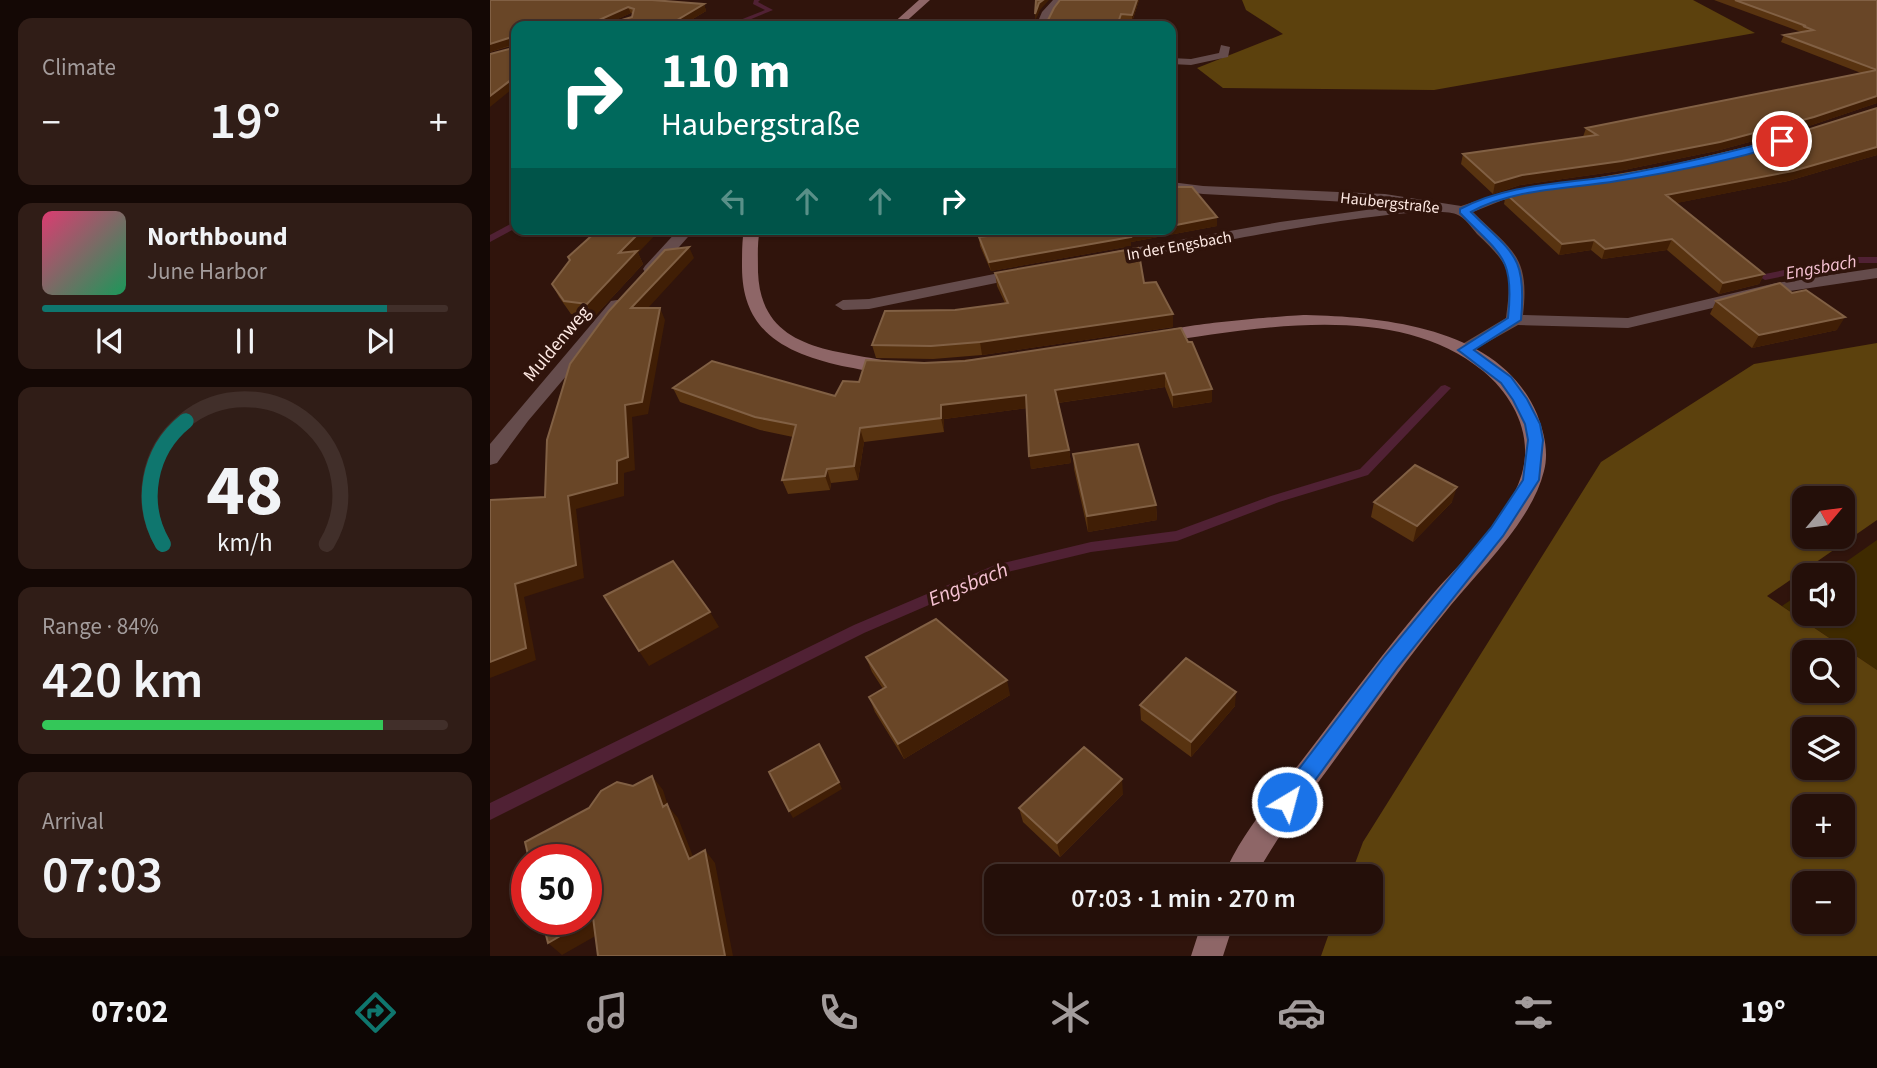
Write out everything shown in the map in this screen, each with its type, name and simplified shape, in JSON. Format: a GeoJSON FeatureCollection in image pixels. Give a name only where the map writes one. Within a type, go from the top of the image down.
{"type":"FeatureCollection","features":[{"type":"Feature","properties":{"kind":"main road"},"geometry":{"type":"LineString","coordinates":[[901,21],[925,0]]}},
{"type":"Feature","properties":{"kind":"main road"},"geometry":{"type":"LineString","coordinates":[[751,235],[754,303],[765,321],[780,335],[829,358],[915,369]]}},
{"type":"Feature","properties":{"kind":"main road"},"geometry":{"type":"LineString","coordinates":[[1133,341],[1276,321],[1328,320],[1425,334],[1465,350],[1506,380],[1520,399],[1536,440],[1531,480],[1497,532],[1392,662],[1265,832],[1246,864]]}},
{"type":"Feature","properties":{"kind":"main road"},"geometry":{"type":"LineString","coordinates":[[1207,956],[1215,934]]}},
{"type":"Feature","properties":{"kind":"street"},"geometry":{"type":"LineString","coordinates":[[1043,21],[1047,12],[1059,0]]}},
{"type":"Feature","properties":{"kind":"street"},"geometry":{"type":"LineString","coordinates":[[1176,61],[1191,62],[1224,55],[1225,47]]}},
{"type":"Feature","properties":{"kind":"street","name":"Haubergstraße"},"geometry":{"type":"LineString","coordinates":[[1176,187],[1385,198],[1464,211],[1511,258],[1518,287],[1514,320]]}},
{"type":"Feature","properties":{"kind":"street"},"geometry":{"type":"LineString","coordinates":[[1464,211],[1481,202],[1510,193],[1551,188]]}},
{"type":"Feature","properties":{"kind":"street","name":"In der Engsbach"},"geometry":{"type":"LineString","coordinates":[[1091,261],[1280,227],[1434,205]]}},
{"type":"Feature","properties":{"kind":"street"},"geometry":{"type":"LineString","coordinates":[[643,277],[682,235]]}},
{"type":"Feature","properties":{"kind":"street"},"geometry":{"type":"LineString","coordinates":[[843,305],[869,304],[1039,270]]}},
{"type":"Feature","properties":{"kind":"street"},"geometry":{"type":"LineString","coordinates":[[1465,350],[1514,320],[1628,323],[1776,289],[1877,273]]}},
{"type":"Feature","properties":{"kind":"street","name":"Muldenweg"},"geometry":{"type":"LineString","coordinates":[[490,458],[520,417],[625,296]]}},
{"type":"Feature","properties":{"kind":"shaded area"},"geometry":{"type":"Polygon","coordinates":[[[1242,0],[1693,0],[1755,33],[1434,90],[1223,88],[1197,68],[1283,34],[1246,10],[1242,0]]]}},
{"type":"Feature","properties":{"kind":"shaded area"},"geometry":{"type":"Polygon","coordinates":[[[1877,343],[1877,520],[1855,535],[1855,486],[1792,486],[1792,550],[1834,550],[1815,563],[1792,563],[1792,579],[1767,596],[1792,613],[1792,626],[1812,626],[1832,640],[1792,640],[1792,703],[1855,703],[1855,655],[1877,670],[1877,956],[1321,956],[1329,934],[1383,934],[1383,864],[1355,864],[1363,842],[1601,462],[1754,364],[1877,343]]]}},
{"type":"Feature","properties":{"kind":"shaded area"},"geometry":{"type":"Polygon","coordinates":[[[1877,540],[1877,670],[1855,655],[1855,640],[1832,640],[1812,626],[1855,626],[1855,563],[1844,563],[1877,540]]]}},
{"type":"Feature","properties":{"kind":"shaded area"},"geometry":{"type":"Polygon","coordinates":[[[1792,599],[1792,613],[1782,606],[1792,599]]]}},
{"type":"Feature","properties":{"kind":"building"},"geometry":{"type":"Polygon","coordinates":[[[490,0],[652,0],[704,4],[675,21],[618,21],[632,17],[634,9],[628,7],[599,20],[607,21],[511,21],[511,37],[490,44],[490,0]]]}},
{"type":"Feature","properties":{"kind":"building"},"geometry":{"type":"Polygon","coordinates":[[[1036,0],[1043,0],[1035,14],[1036,0]]]}},
{"type":"Feature","properties":{"kind":"building"},"geometry":{"type":"Polygon","coordinates":[[[1060,0],[1137,0],[1132,15],[1121,14],[1119,21],[1034,21],[1048,20],[1060,0]]]}},
{"type":"Feature","properties":{"kind":"building"},"geometry":{"type":"Polygon","coordinates":[[[1735,0],[1877,0],[1877,70],[1784,35],[1813,30],[1735,0]]]}},
{"type":"Feature","properties":{"kind":"building"},"geometry":{"type":"Polygon","coordinates":[[[511,49],[511,80],[490,96],[490,54],[511,49]]]}},
{"type":"Feature","properties":{"kind":"building"},"geometry":{"type":"Polygon","coordinates":[[[1877,70],[1877,96],[1814,117],[1720,142],[1622,161],[1522,175],[1495,183],[1463,154],[1597,135],[1586,128],[1877,70]]]}},
{"type":"Feature","properties":{"kind":"building"},"geometry":{"type":"Polygon","coordinates":[[[1877,108],[1877,147],[1793,171],[1666,195],[1764,274],[1723,283],[1672,239],[1605,249],[1594,240],[1562,244],[1506,194],[1670,166],[1762,144],[1877,108]]]}},
{"type":"Feature","properties":{"kind":"building"},"geometry":{"type":"Polygon","coordinates":[[[1176,187],[1192,187],[1217,217],[1176,225],[1176,187]]]}},
{"type":"Feature","properties":{"kind":"building"},"geometry":{"type":"Polygon","coordinates":[[[592,235],[637,235],[619,253],[637,251],[587,304],[564,301],[552,284],[570,260],[568,257],[592,235]]]}},
{"type":"Feature","properties":{"kind":"building"},"geometry":{"type":"Polygon","coordinates":[[[1130,235],[1131,237],[989,262],[979,237],[1130,235]]]}},
{"type":"Feature","properties":{"kind":"building"},"geometry":{"type":"Polygon","coordinates":[[[689,247],[631,308],[660,308],[642,402],[625,405],[628,457],[617,461],[617,483],[568,496],[576,565],[515,584],[526,648],[490,662],[490,500],[545,497],[547,440],[570,364],[609,311],[665,250],[689,247]]]}},
{"type":"Feature","properties":{"kind":"building"},"geometry":{"type":"Polygon","coordinates":[[[1138,248],[1144,283],[1156,282],[1173,314],[980,342],[931,346],[872,345],[885,311],[955,310],[1008,303],[995,273],[1138,248]]]}},
{"type":"Feature","properties":{"kind":"building"},"geometry":{"type":"Polygon","coordinates":[[[1780,283],[1792,293],[1806,290],[1845,317],[1759,335],[1716,301],[1780,283]]]}},
{"type":"Feature","properties":{"kind":"building"},"geometry":{"type":"Polygon","coordinates":[[[1181,328],[1188,342],[1192,342],[1212,389],[1173,395],[1165,373],[1055,390],[1069,450],[1029,456],[1026,395],[941,405],[941,418],[860,428],[854,466],[827,469],[825,476],[782,480],[796,425],[755,417],[673,388],[712,361],[835,396],[843,381],[859,382],[866,360],[924,363],[965,361],[1181,328]]]}},
{"type":"Feature","properties":{"kind":"building"},"geometry":{"type":"Polygon","coordinates":[[[1138,444],[1156,505],[1087,516],[1073,454],[1138,444]]]}},
{"type":"Feature","properties":{"kind":"building"},"geometry":{"type":"Polygon","coordinates":[[[1415,465],[1457,487],[1417,526],[1374,502],[1415,465]]]}},
{"type":"Feature","properties":{"kind":"building"},"geometry":{"type":"Polygon","coordinates":[[[673,561],[710,612],[639,651],[604,596],[673,561]]]}},
{"type":"Feature","properties":{"kind":"building"},"geometry":{"type":"Polygon","coordinates":[[[936,619],[1007,680],[898,744],[869,697],[886,687],[866,657],[936,619]]]}},
{"type":"Feature","properties":{"kind":"building"},"geometry":{"type":"Polygon","coordinates":[[[1186,658],[1236,692],[1191,742],[1140,705],[1186,658]]]}},
{"type":"Feature","properties":{"kind":"building"},"geometry":{"type":"Polygon","coordinates":[[[819,744],[839,782],[789,811],[769,772],[819,744]]]}},
{"type":"Feature","properties":{"kind":"building"},"geometry":{"type":"Polygon","coordinates":[[[1084,747],[1122,779],[1057,843],[1019,808],[1084,747]]]}},
{"type":"Feature","properties":{"kind":"building"},"geometry":{"type":"Polygon","coordinates":[[[652,776],[663,807],[667,804],[689,859],[705,850],[725,956],[598,956],[595,935],[602,935],[602,844],[525,844],[589,808],[601,791],[617,782],[633,786],[652,776]]]}},
{"type":"Feature","properties":{"kind":"building"},"geometry":{"type":"Polygon","coordinates":[[[546,935],[562,935],[548,943],[546,935]]]}},
{"type":"Feature","properties":{"kind":"waterway"},"geometry":{"type":"LineString","coordinates":[[742,21],[770,10],[755,3],[757,0]]}},
{"type":"Feature","properties":{"kind":"waterway"},"geometry":{"type":"LineString","coordinates":[[490,239],[511,227]]}},
{"type":"Feature","properties":{"kind":"waterway","name":"Engsbach"},"geometry":{"type":"LineString","coordinates":[[1765,277],[1847,260],[1877,260]]}},
{"type":"Feature","properties":{"kind":"waterway","name":"Engsbach"},"geometry":{"type":"LineString","coordinates":[[490,812],[859,629],[1000,569],[1091,547],[1177,536],[1275,499],[1364,472],[1445,388]]}},
{"type":"Feature","properties":{"kind":"route"},"geometry":{"type":"LineString","coordinates":[[1287,802],[1392,662],[1497,532],[1531,480],[1536,440],[1520,399],[1506,380],[1488,364],[1465,350],[1514,320],[1518,287],[1511,258],[1464,211],[1481,202],[1510,193],[1619,178],[1761,148],[1782,141]]}}]}
